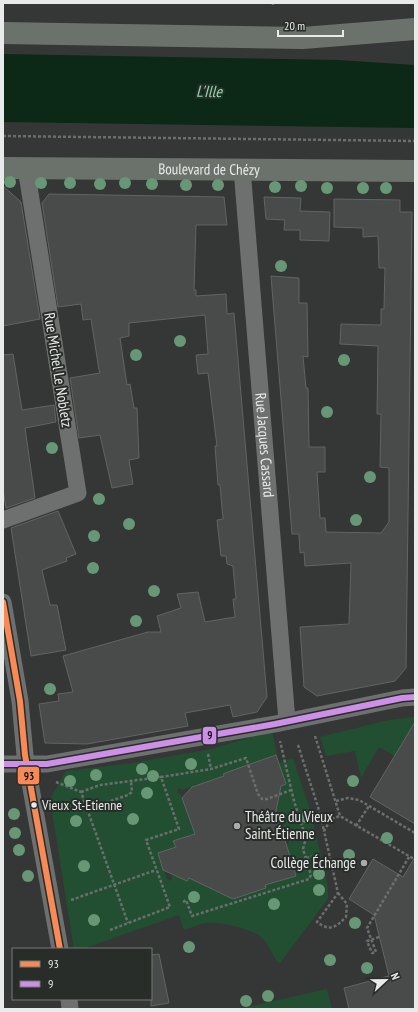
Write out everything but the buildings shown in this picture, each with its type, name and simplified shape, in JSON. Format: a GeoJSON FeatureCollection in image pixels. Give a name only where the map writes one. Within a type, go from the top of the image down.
{"type":"FeatureCollection","features":[{"type":"Feature","properties":{"kind":"main road"},"geometry":{"type":"LineString","coordinates":[[3,33],[303,38],[415,29]]}},
{"type":"Feature","properties":{"kind":"main road","name":"Boulevard de Chézy"},"geometry":{"type":"LineString","coordinates":[[3,168],[415,171]]}},
{"type":"Feature","properties":{"kind":"street","name":"Rue Michel Le Nobletz"},"geometry":{"type":"LineString","coordinates":[[3,520],[78,493],[26,168]]}},
{"type":"Feature","properties":{"kind":"street","name":"Rue Jacques Cassard"},"geometry":{"type":"LineString","coordinates":[[242,169],[287,721]]}},
{"type":"Feature","properties":{"kind":"street"},"geometry":{"type":"LineString","coordinates":[[3,602],[20,701],[28,765],[60,948]]}},
{"type":"Feature","properties":{"kind":"street"},"geometry":{"type":"LineString","coordinates":[[3,764],[47,764],[287,721],[402,698],[415,697]]}},
{"type":"Feature","properties":{"kind":"path"},"geometry":{"type":"LineString","coordinates":[[3,136],[415,141]]}},
{"type":"Feature","properties":{"kind":"path"},"geometry":{"type":"LineString","coordinates":[[316,739],[340,816],[414,859]]}},
{"type":"Feature","properties":{"kind":"path"},"geometry":{"type":"LineString","coordinates":[[298,745],[318,807],[338,893],[347,904],[346,917],[337,926],[332,929],[323,927],[317,922],[338,893]]}},
{"type":"Feature","properties":{"kind":"path"},"geometry":{"type":"LineString","coordinates":[[207,749],[211,768]]}},
{"type":"Feature","properties":{"kind":"path"},"geometry":{"type":"LineString","coordinates":[[47,764],[50,780],[81,792],[100,785],[161,777],[211,768],[246,758],[258,794],[262,799],[267,799],[291,790]]}},
{"type":"Feature","properties":{"kind":"path"},"geometry":{"type":"LineString","coordinates":[[183,902],[186,900],[192,916],[309,879],[311,875],[303,849],[306,838],[291,790],[285,762]]}},
{"type":"Feature","properties":{"kind":"path"},"geometry":{"type":"LineString","coordinates":[[110,930],[170,907],[146,840],[179,829],[161,777]]}},
{"type":"Feature","properties":{"kind":"path"},"geometry":{"type":"LineString","coordinates":[[87,809],[128,795],[132,792],[131,781]]}},
{"type":"Feature","properties":{"kind":"path"},"geometry":{"type":"LineString","coordinates":[[81,792],[128,923]]}},
{"type":"Feature","properties":{"kind":"path"},"geometry":{"type":"LineString","coordinates":[[336,801],[348,798],[360,800],[415,833]]}},
{"type":"Feature","properties":{"kind":"path"},"geometry":{"type":"LineString","coordinates":[[356,826],[369,806]]}},
{"type":"Feature","properties":{"kind":"path"},"geometry":{"type":"LineString","coordinates":[[324,831],[330,819],[340,816]]}},
{"type":"Feature","properties":{"kind":"path"},"geometry":{"type":"LineString","coordinates":[[306,858],[313,856],[315,864],[330,859]]}},
{"type":"Feature","properties":{"kind":"path"},"geometry":{"type":"LineString","coordinates":[[379,937],[367,941],[372,953],[376,952],[367,928],[409,857]]}},
{"type":"Feature","properties":{"kind":"path"},"geometry":{"type":"LineString","coordinates":[[53,905],[156,870]]}},
{"type":"Feature","properties":{"kind":"shaded area"},"geometry":{"type":"Polygon","coordinates":[[[415,717],[415,741],[406,736],[395,756],[379,747],[361,778],[355,751],[326,756],[320,737],[389,720],[415,717]]]}},
{"type":"Feature","properties":{"kind":"shaded area"},"geometry":{"type":"Polygon","coordinates":[[[272,731],[279,763],[293,758],[310,810],[321,856],[311,859],[314,870],[323,867],[328,887],[328,899],[280,963],[277,962],[270,948],[260,936],[249,930],[218,923],[211,923],[202,924],[184,930],[179,915],[85,948],[74,948],[50,799],[66,771],[133,763],[211,749],[272,731]],[[275,755],[256,762],[266,791],[286,784],[275,755]],[[227,772],[223,774],[224,776],[197,785],[195,784],[192,787],[182,790],[179,788],[177,792],[181,795],[196,838],[173,841],[176,847],[169,849],[163,855],[162,851],[158,853],[168,881],[172,879],[171,876],[184,871],[189,877],[265,885],[296,876],[290,854],[270,861],[284,844],[288,844],[289,840],[286,840],[276,811],[277,806],[227,772]]]}},
{"type":"Feature","properties":{"kind":"shaded area"},"geometry":{"type":"Polygon","coordinates":[[[327,989],[332,1009],[238,1009],[327,989]]]}},
{"type":"Feature","properties":{"kind":"water","name":"L'Ille"},"geometry":{"type":"Polygon","coordinates":[[[3,54],[338,60],[415,65],[415,128],[3,122],[3,54]]]}},
{"type":"Feature","properties":{"kind":"transit line","name":"93"},"geometry":{"type":"LineString","coordinates":[[3,602],[20,701],[25,755],[60,948]]}},
{"type":"Feature","properties":{"kind":"transit line","name":"9"},"geometry":{"type":"LineString","coordinates":[[3,764],[47,764],[275,724],[402,698],[415,697]]}},
{"type":"Feature","properties":{"kind":"place","name":"Vieux St-Etienne"},"geometry":{"type":"Point","coordinates":[34,805]}},
{"type":"Feature","properties":{"kind":"place","name":"Théâtre du Vieux Saint-Étienne"},"geometry":{"type":"Point","coordinates":[237,826]}},
{"type":"Feature","properties":{"kind":"place","name":"Collège Échange"},"geometry":{"type":"Point","coordinates":[364,863]}}]}
